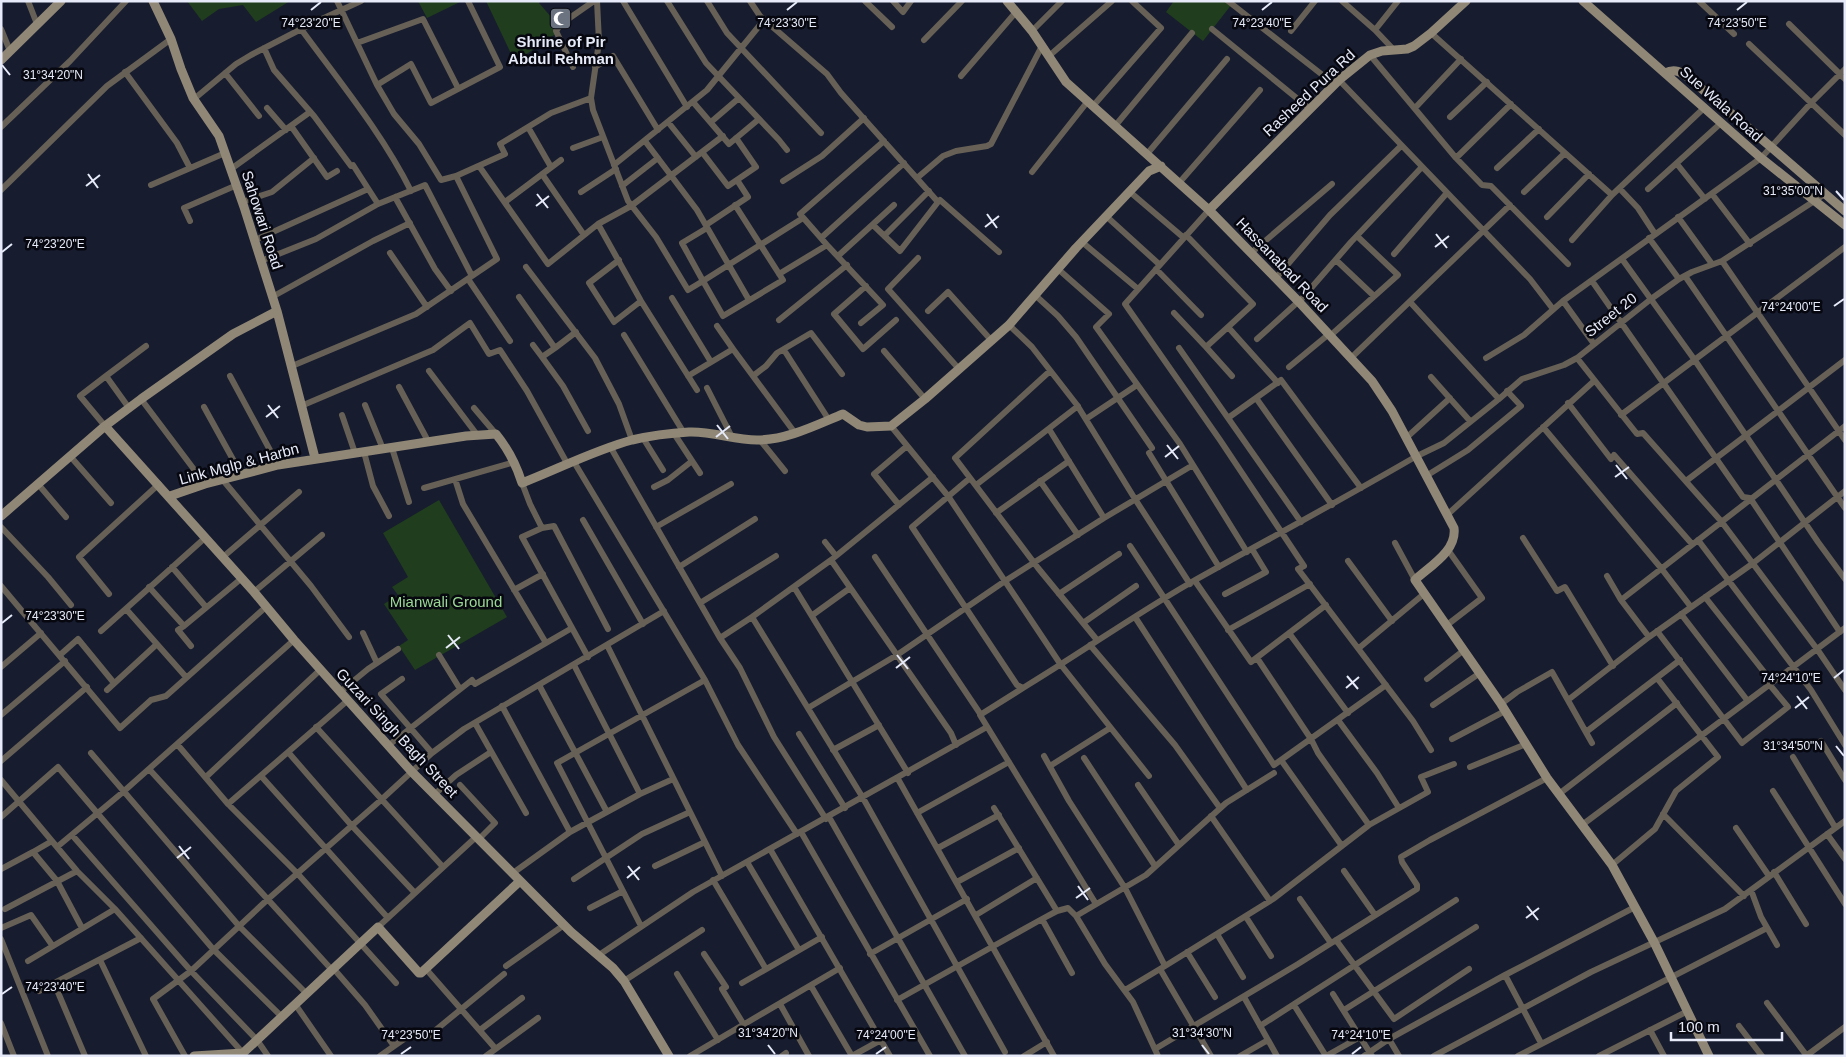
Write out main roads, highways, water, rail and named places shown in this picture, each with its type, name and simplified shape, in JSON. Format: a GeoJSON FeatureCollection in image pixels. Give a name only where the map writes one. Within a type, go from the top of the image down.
{"type":"FeatureCollection","features":[{"type":"Feature","properties":{"kind":"place","name":"Shrine of Pir Abdul Rehman"},"geometry":{"type":"Point","coordinates":[561,19]}},
{"type":"Feature","properties":{"kind":"park label","name":"Mianwali Ground"},"geometry":{"type":"Point","coordinates":[446,602]}}]}
